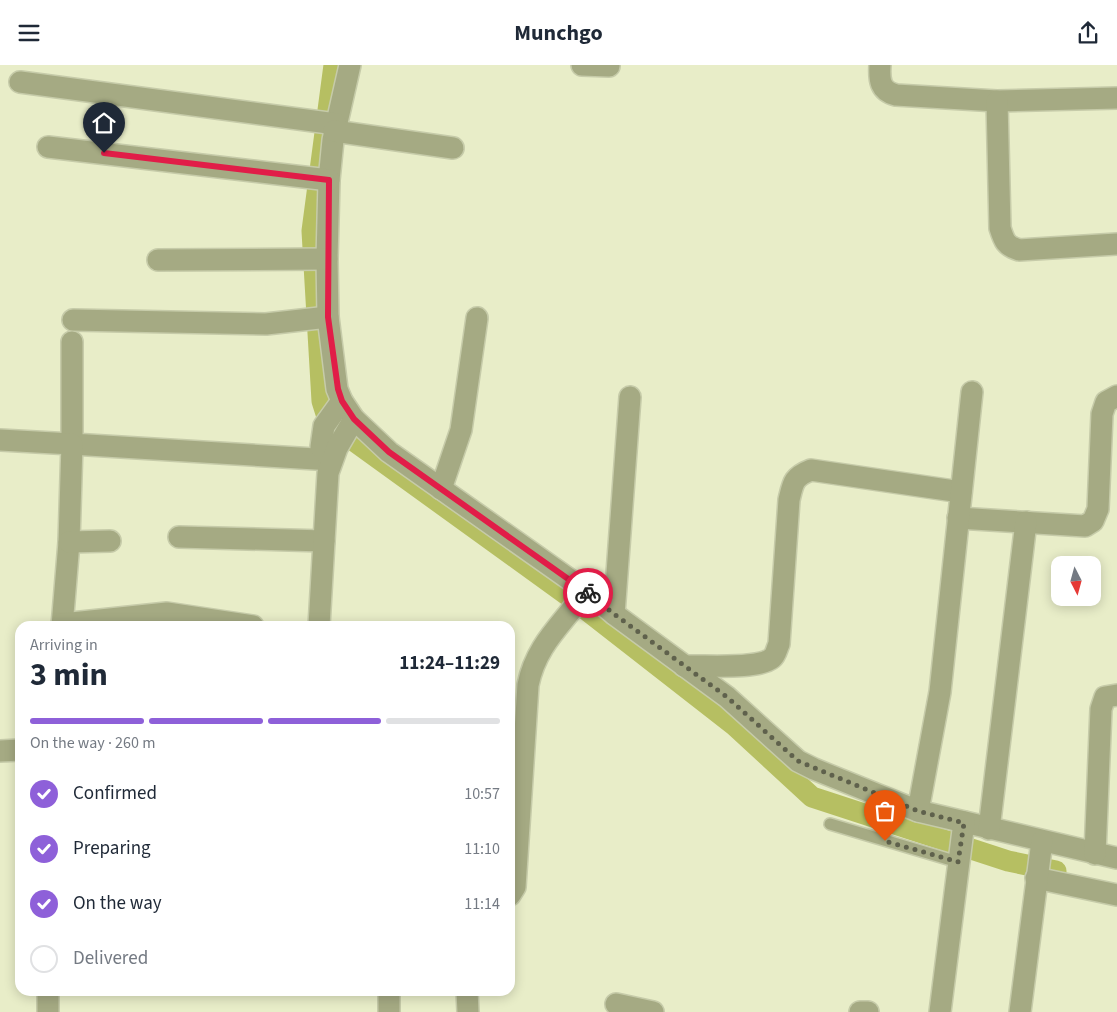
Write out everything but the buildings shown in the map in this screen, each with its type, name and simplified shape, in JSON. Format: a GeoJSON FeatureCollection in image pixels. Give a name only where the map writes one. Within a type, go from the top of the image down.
{"type":"FeatureCollection","features":[{"type":"Feature","properties":{"kind":"street"},"geometry":{"type":"LineString","coordinates":[[350,65],[329,125],[320,179],[316,259],[319,318],[338,389],[351,422],[441,489],[578,601],[614,614],[727,697],[798,761],[918,811],[961,843]]}},
{"type":"Feature","properties":{"kind":"street"},"geometry":{"type":"LineString","coordinates":[[582,65],[609,66]]}},
{"type":"Feature","properties":{"kind":"street"},"geometry":{"type":"LineString","coordinates":[[880,65],[880,84],[886,92],[896,95],[997,101],[1117,98]]}},
{"type":"Feature","properties":{"kind":"street"},"geometry":{"type":"LineString","coordinates":[[20,82],[329,125],[452,148]]}},
{"type":"Feature","properties":{"kind":"street"},"geometry":{"type":"LineString","coordinates":[[997,101],[1000,228],[1004,242],[1010,247],[1019,250],[1117,244]]}},
{"type":"Feature","properties":{"kind":"street"},"geometry":{"type":"LineString","coordinates":[[48,147],[320,179]]}},
{"type":"Feature","properties":{"kind":"street"},"geometry":{"type":"LineString","coordinates":[[158,260],[316,259]]}},
{"type":"Feature","properties":{"kind":"street"},"geometry":{"type":"LineString","coordinates":[[74,320],[266,325],[319,318]]}},
{"type":"Feature","properties":{"kind":"street"},"geometry":{"type":"LineString","coordinates":[[441,489],[462,430],[477,318]]}},
{"type":"Feature","properties":{"kind":"street"},"geometry":{"type":"LineString","coordinates":[[62,621],[69,542],[72,444],[72,342]]}},
{"type":"Feature","properties":{"kind":"street"},"geometry":{"type":"LineString","coordinates":[[918,811],[940,692],[972,392]]}},
{"type":"Feature","properties":{"kind":"street"},"geometry":{"type":"LineString","coordinates":[[958,518],[1084,526],[1093,521],[1098,509],[1102,414],[1106,401],[1117,396]]}},
{"type":"Feature","properties":{"kind":"street"},"geometry":{"type":"LineString","coordinates":[[614,614],[630,397]]}},
{"type":"Feature","properties":{"kind":"street"},"geometry":{"type":"LineString","coordinates":[[334,454],[321,447],[324,426],[342,401]]}},
{"type":"Feature","properties":{"kind":"street"},"geometry":{"type":"LineString","coordinates":[[319,621],[328,473],[334,454],[351,422]]}},
{"type":"Feature","properties":{"kind":"street"},"geometry":{"type":"LineString","coordinates":[[0,440],[334,454]]}},
{"type":"Feature","properties":{"kind":"street"},"geometry":{"type":"LineString","coordinates":[[684,666],[756,664],[763,663],[774,657],[779,644],[789,500],[792,486],[798,475],[810,470],[961,492]]}},
{"type":"Feature","properties":{"kind":"street"},"geometry":{"type":"LineString","coordinates":[[989,829],[1026,522]]}},
{"type":"Feature","properties":{"kind":"street"},"geometry":{"type":"LineString","coordinates":[[178,537],[324,541]]}},
{"type":"Feature","properties":{"kind":"street"},"geometry":{"type":"LineString","coordinates":[[69,542],[110,541]]}},
{"type":"Feature","properties":{"kind":"street"},"geometry":{"type":"LineString","coordinates":[[515,887],[528,685],[532,665],[540,650],[578,601]]}},
{"type":"Feature","properties":{"kind":"street"},"geometry":{"type":"LineString","coordinates":[[97,621],[166,613],[220,621]]}},
{"type":"Feature","properties":{"kind":"street"},"geometry":{"type":"LineString","coordinates":[[1096,853],[1101,709],[1105,697],[1117,695]]}},
{"type":"Feature","properties":{"kind":"street"},"geometry":{"type":"LineString","coordinates":[[0,751],[15,750]]}},
{"type":"Feature","properties":{"kind":"street"},"geometry":{"type":"LineString","coordinates":[[961,843],[989,829]]}},
{"type":"Feature","properties":{"kind":"street"},"geometry":{"type":"LineString","coordinates":[[989,829],[1039,860],[1117,895]]}},
{"type":"Feature","properties":{"kind":"street"},"geometry":{"type":"LineString","coordinates":[[940,1012],[961,843]]}},
{"type":"Feature","properties":{"kind":"street"},"geometry":{"type":"LineString","coordinates":[[1039,860],[1096,853],[1117,859]]}},
{"type":"Feature","properties":{"kind":"street"},"geometry":{"type":"LineString","coordinates":[[1020,1012],[1039,860]]}},
{"type":"Feature","properties":{"kind":"street"},"geometry":{"type":"LineString","coordinates":[[48,996],[48,1012]]}},
{"type":"Feature","properties":{"kind":"street"},"geometry":{"type":"LineString","coordinates":[[389,996],[389,1012]]}},
{"type":"Feature","properties":{"kind":"street"},"geometry":{"type":"LineString","coordinates":[[467,996],[468,1012]]}},
{"type":"Feature","properties":{"kind":"street"},"geometry":{"type":"LineString","coordinates":[[616,1004],[653,1012]]}},
{"type":"Feature","properties":{"kind":"street"},"geometry":{"type":"LineString","coordinates":[[860,1012],[868,1012]]}},
{"type":"Feature","properties":{"kind":"lane"},"geometry":{"type":"LineString","coordinates":[[830,825],[961,843]]}},
{"type":"Feature","properties":{"kind":"waterway"},"geometry":{"type":"LineString","coordinates":[[334,65],[312,231],[322,401],[329,423],[567,595],[735,726],[812,797],[1008,861],[1056,871]]}},
{"type":"Feature","properties":{"kind":"way so far"},"geometry":{"type":"LineString","coordinates":[[588,593],[727,697],[798,761],[918,811],[964,823],[958,862],[885,841]]}},
{"type":"Feature","properties":{"kind":"route"},"geometry":{"type":"LineString","coordinates":[[104,153],[329,180],[328,317],[338,389],[342,401],[354,419],[389,452],[588,593]]}}]}
